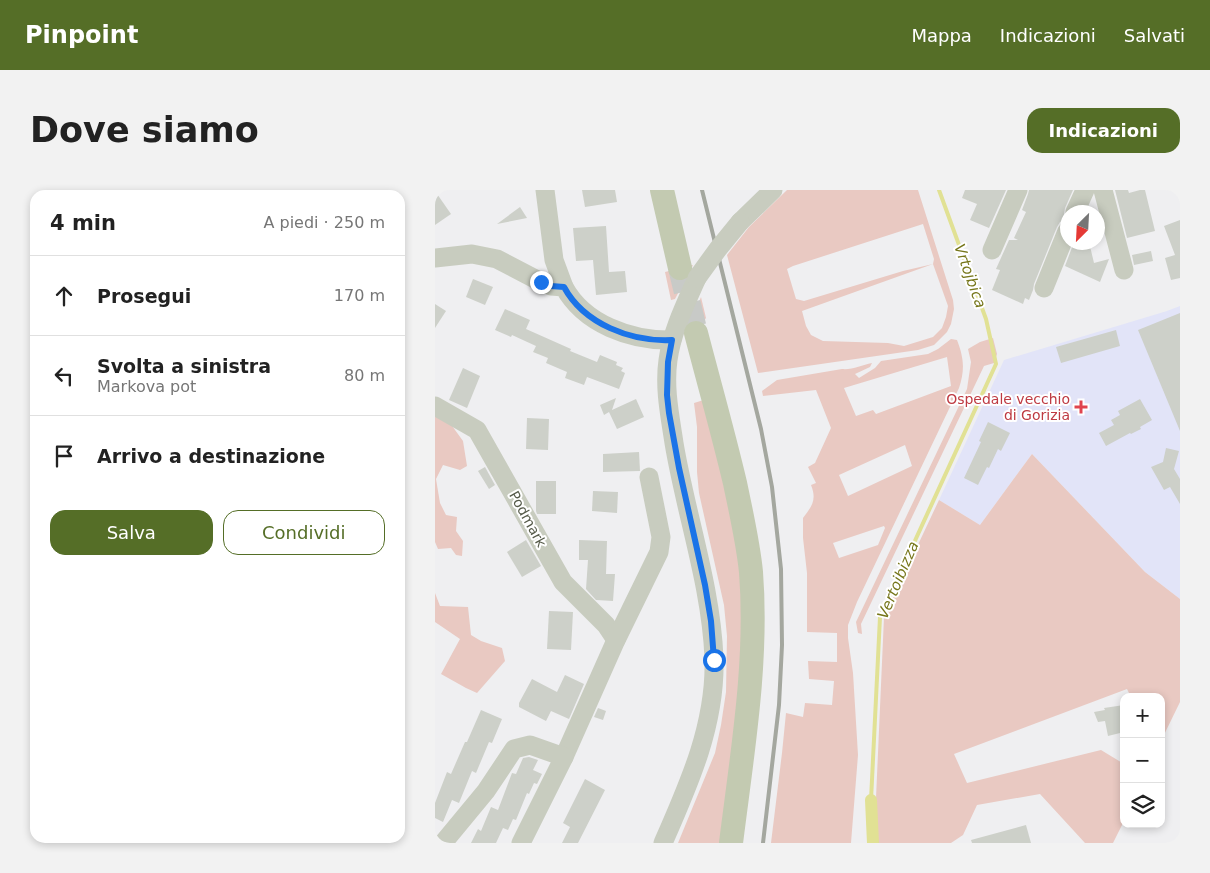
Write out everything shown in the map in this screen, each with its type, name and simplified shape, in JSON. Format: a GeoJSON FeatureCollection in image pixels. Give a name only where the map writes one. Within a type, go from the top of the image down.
{"type":"FeatureCollection","features":[{"type":"Feature","properties":{"kind":"main road"},"geometry":{"type":"LineString","coordinates":[[662,190],[688,273]]}},
{"type":"Feature","properties":{"kind":"main road"},"geometry":{"type":"LineString","coordinates":[[697,333],[732,471],[744,525],[751,573],[749,688],[731,843]]}},
{"type":"Feature","properties":{"kind":"street"},"geometry":{"type":"LineString","coordinates":[[545,190],[554,260],[570,299],[604,325],[628,335],[658,340],[672,340]]}},
{"type":"Feature","properties":{"kind":"street"},"geometry":{"type":"LineString","coordinates":[[663,843],[703,744],[713,689],[714,660],[711,621],[705,585],[669,413],[667,395],[668,362],[672,340],[682,310],[688,273],[718,249],[741,222],[773,190]]}},
{"type":"Feature","properties":{"kind":"street"},"geometry":{"type":"LineString","coordinates":[[993,250],[1018,190]]}},
{"type":"Feature","properties":{"kind":"street"},"geometry":{"type":"LineString","coordinates":[[1078,205],[1085,190]]}},
{"type":"Feature","properties":{"kind":"street"},"geometry":{"type":"LineString","coordinates":[[1103,190],[1124,270]]}},
{"type":"Feature","properties":{"kind":"street"},"geometry":{"type":"LineString","coordinates":[[1044,288],[1060,248]]}},
{"type":"Feature","properties":{"kind":"street"},"geometry":{"type":"LineString","coordinates":[[437,256],[472,254],[497,260],[541,282],[551,286],[564,287]]}},
{"type":"Feature","properties":{"kind":"street","name":"Podmark"},"geometry":{"type":"LineString","coordinates":[[435,406],[477,430],[563,582],[606,625],[616,640]]}},
{"type":"Feature","properties":{"kind":"street"},"geometry":{"type":"LineString","coordinates":[[521,843],[564,757],[616,640],[659,552],[661,537],[649,477]]}},
{"type":"Feature","properties":{"kind":"street"},"geometry":{"type":"LineString","coordinates":[[443,843],[486,791],[514,749],[530,745],[564,757]]}},
{"type":"Feature","properties":{"kind":"shaded area"},"geometry":{"type":"Polygon","coordinates":[[[787,190],[918,190],[953,300],[954,309],[947,332],[934,345],[918,350],[758,373],[727,255],[749,227],[787,190]],[[923,224],[787,269],[796,299],[804,301],[903,271],[933,264],[934,259],[923,224]],[[933,264],[802,311],[806,326],[811,335],[823,341],[888,343],[904,346],[933,337],[942,328],[948,306],[933,264]]]}},
{"type":"Feature","properties":{"kind":"shaded area"},"geometry":{"type":"Polygon","coordinates":[[[693,265],[675,299],[671,300],[665,272],[693,265]]]}},
{"type":"Feature","properties":{"kind":"shaded area"},"geometry":{"type":"Polygon","coordinates":[[[701,297],[706,318],[690,341],[686,341],[691,322],[701,297]]]}},
{"type":"Feature","properties":{"kind":"shaded area","name":"Ospedale vecchio di Gorizia"},"geometry":{"type":"Polygon","coordinates":[[[1180,306],[1180,599],[1145,572],[1032,454],[980,525],[939,500],[1004,360],[1180,306]]]}},
{"type":"Feature","properties":{"kind":"shaded area"},"geometry":{"type":"Polygon","coordinates":[[[993,338],[997,354],[994,363],[984,366],[861,624],[862,634],[858,633],[856,622],[967,389],[971,362],[968,349],[980,342],[993,338]]]}},
{"type":"Feature","properties":{"kind":"shaded area"},"geometry":{"type":"Polygon","coordinates":[[[951,339],[957,340],[963,364],[959,388],[857,602],[848,625],[858,755],[851,843],[771,843],[786,713],[803,717],[805,703],[832,705],[834,681],[809,679],[808,661],[837,662],[837,633],[807,632],[807,573],[803,538],[803,518],[813,503],[814,495],[811,485],[816,483],[808,467],[815,463],[831,428],[816,390],[763,396],[762,391],[777,380],[849,369],[872,363],[870,367],[855,374],[859,378],[875,368],[881,361],[928,354],[951,339]],[[947,357],[844,388],[856,416],[873,410],[876,414],[951,386],[947,357]],[[905,445],[839,475],[848,496],[912,466],[905,445]],[[884,526],[833,543],[839,558],[878,545],[885,528],[884,526]]]}},
{"type":"Feature","properties":{"kind":"shaded area"},"geometry":{"type":"Polygon","coordinates":[[[707,399],[733,510],[745,619],[724,843],[678,843],[715,753],[726,692],[727,636],[724,605],[699,493],[697,472],[697,427],[694,403],[707,399]]]}},
{"type":"Feature","properties":{"kind":"shaded area"},"geometry":{"type":"Polygon","coordinates":[[[435,409],[450,423],[463,441],[467,466],[460,470],[443,465],[436,479],[440,503],[446,515],[457,517],[456,531],[463,541],[462,556],[456,555],[451,548],[438,549],[435,542],[435,409]]]}},
{"type":"Feature","properties":{"kind":"shaded area"},"geometry":{"type":"Polygon","coordinates":[[[1032,454],[1145,572],[1180,599],[1180,702],[1165,733],[1165,693],[1129,693],[1127,689],[954,754],[967,783],[1101,750],[1120,762],[1120,828],[1113,843],[1085,843],[1040,794],[977,805],[963,835],[951,843],[876,843],[876,798],[884,617],[939,500],[980,525],[1032,454]]]}},
{"type":"Feature","properties":{"kind":"shaded area"},"geometry":{"type":"Polygon","coordinates":[[[435,593],[440,606],[468,607],[471,635],[481,641],[502,648],[505,661],[477,693],[441,674],[460,639],[435,622],[435,593]]]}},
{"type":"Feature","properties":{"kind":"building"},"geometry":{"type":"Polygon","coordinates":[[[582,190],[615,190],[617,202],[585,207],[582,190]]]}},
{"type":"Feature","properties":{"kind":"building"},"geometry":{"type":"Polygon","coordinates":[[[965,190],[1006,190],[989,228],[970,220],[977,204],[962,198],[965,190]]]}},
{"type":"Feature","properties":{"kind":"building"},"geometry":{"type":"Polygon","coordinates":[[[1029,190],[1073,190],[1066,205],[1060,205],[1060,222],[1029,300],[1025,298],[1023,304],[992,290],[1000,270],[996,269],[1009,240],[1018,240],[1014,238],[1026,212],[1022,210],[1029,190]]]}},
{"type":"Feature","properties":{"kind":"building"},"geometry":{"type":"Polygon","coordinates":[[[1115,190],[1128,190],[1129,193],[1145,190],[1155,231],[1127,238],[1115,190]]]}},
{"type":"Feature","properties":{"kind":"building"},"geometry":{"type":"Polygon","coordinates":[[[435,191],[451,214],[435,225],[435,191]]]}},
{"type":"Feature","properties":{"kind":"building"},"geometry":{"type":"Polygon","coordinates":[[[520,207],[527,218],[497,224],[520,207]]]}},
{"type":"Feature","properties":{"kind":"building"},"geometry":{"type":"Polygon","coordinates":[[[1180,220],[1180,278],[1171,280],[1165,258],[1175,255],[1164,226],[1180,220]]]}},
{"type":"Feature","properties":{"kind":"building"},"geometry":{"type":"Polygon","coordinates":[[[606,226],[609,272],[625,271],[627,292],[596,295],[593,260],[576,261],[573,228],[606,226]]]}},
{"type":"Feature","properties":{"kind":"building"},"geometry":{"type":"Polygon","coordinates":[[[1071,250],[1091,250],[1094,263],[1109,259],[1100,282],[1065,266],[1071,250]]]}},
{"type":"Feature","properties":{"kind":"building"},"geometry":{"type":"Polygon","coordinates":[[[1151,251],[1153,261],[1134,265],[1132,255],[1151,251]]]}},
{"type":"Feature","properties":{"kind":"building"},"geometry":{"type":"Polygon","coordinates":[[[473,279],[493,287],[485,305],[466,297],[473,279]]]}},
{"type":"Feature","properties":{"kind":"building"},"geometry":{"type":"Polygon","coordinates":[[[435,304],[446,311],[435,328],[435,304]]]}},
{"type":"Feature","properties":{"kind":"building"},"geometry":{"type":"Polygon","coordinates":[[[505,309],[530,320],[526,329],[571,349],[570,351],[597,362],[600,355],[617,362],[616,365],[623,368],[621,371],[625,373],[619,389],[587,377],[584,385],[565,378],[567,372],[546,363],[548,358],[533,352],[536,346],[512,335],[511,337],[495,330],[505,309]]]}},
{"type":"Feature","properties":{"kind":"building"},"geometry":{"type":"Polygon","coordinates":[[[1180,313],[1180,431],[1138,330],[1180,313]]]}},
{"type":"Feature","properties":{"kind":"building"},"geometry":{"type":"Polygon","coordinates":[[[1116,330],[1120,346],[1061,363],[1056,347],[1116,330]]]}},
{"type":"Feature","properties":{"kind":"building"},"geometry":{"type":"Polygon","coordinates":[[[463,368],[480,376],[467,408],[449,400],[463,368]]]}},
{"type":"Feature","properties":{"kind":"building"},"geometry":{"type":"Polygon","coordinates":[[[616,398],[612,410],[636,399],[644,417],[617,429],[609,412],[604,415],[600,405],[616,398]]]}},
{"type":"Feature","properties":{"kind":"building"},"geometry":{"type":"Polygon","coordinates":[[[1140,399],[1152,420],[1140,427],[1141,429],[1106,446],[1099,433],[1114,425],[1111,420],[1120,415],[1118,411],[1140,399]]]}},
{"type":"Feature","properties":{"kind":"building"},"geometry":{"type":"Polygon","coordinates":[[[527,418],[549,419],[548,450],[526,449],[527,418]]]}},
{"type":"Feature","properties":{"kind":"building"},"geometry":{"type":"Polygon","coordinates":[[[988,422],[1010,433],[1001,451],[998,449],[978,485],[964,478],[988,422]]]}},
{"type":"Feature","properties":{"kind":"building"},"geometry":{"type":"Polygon","coordinates":[[[1166,448],[1179,451],[1174,469],[1180,479],[1180,504],[1170,487],[1164,490],[1151,467],[1163,462],[1166,448]]]}},
{"type":"Feature","properties":{"kind":"building"},"geometry":{"type":"Polygon","coordinates":[[[639,452],[640,471],[603,472],[603,454],[639,452]]]}},
{"type":"Feature","properties":{"kind":"building"},"geometry":{"type":"Polygon","coordinates":[[[485,467],[495,485],[489,489],[478,471],[485,467]]]}},
{"type":"Feature","properties":{"kind":"building"},"geometry":{"type":"Polygon","coordinates":[[[536,481],[556,481],[556,514],[537,514],[536,481]]]}},
{"type":"Feature","properties":{"kind":"building"},"geometry":{"type":"Polygon","coordinates":[[[593,491],[618,492],[617,513],[592,511],[593,491]]]}},
{"type":"Feature","properties":{"kind":"building"},"geometry":{"type":"Polygon","coordinates":[[[526,540],[541,566],[522,577],[507,552],[526,540]]]}},
{"type":"Feature","properties":{"kind":"building"},"geometry":{"type":"Polygon","coordinates":[[[579,540],[607,541],[606,574],[615,574],[613,601],[596,600],[586,589],[588,560],[579,560],[579,540]]]}},
{"type":"Feature","properties":{"kind":"building"},"geometry":{"type":"Polygon","coordinates":[[[549,611],[573,612],[571,650],[547,649],[549,611]]]}},
{"type":"Feature","properties":{"kind":"building"},"geometry":{"type":"Polygon","coordinates":[[[565,675],[584,684],[569,719],[551,711],[546,721],[519,707],[519,703],[532,679],[557,692],[565,675]]]}},
{"type":"Feature","properties":{"kind":"building"},"geometry":{"type":"Polygon","coordinates":[[[1120,706],[1120,733],[1108,736],[1105,721],[1098,722],[1094,712],[1105,710],[1104,708],[1120,706]]]}},
{"type":"Feature","properties":{"kind":"building"},"geometry":{"type":"Polygon","coordinates":[[[598,708],[606,711],[603,720],[594,717],[598,708]]]}},
{"type":"Feature","properties":{"kind":"building"},"geometry":{"type":"Polygon","coordinates":[[[481,710],[502,719],[492,743],[489,742],[476,773],[472,771],[459,803],[452,800],[443,822],[435,818],[435,803],[447,772],[451,774],[481,710]]]}},
{"type":"Feature","properties":{"kind":"building"},"geometry":{"type":"Polygon","coordinates":[[[529,757],[538,760],[533,770],[542,774],[537,784],[534,783],[529,794],[527,793],[516,820],[513,819],[508,830],[503,828],[496,843],[471,843],[478,829],[481,831],[491,807],[498,810],[512,773],[516,774],[523,758],[529,757]]]}},
{"type":"Feature","properties":{"kind":"building"},"geometry":{"type":"Polygon","coordinates":[[[585,779],[605,790],[578,843],[562,843],[570,827],[563,823],[585,779]]]}},
{"type":"Feature","properties":{"kind":"building"},"geometry":{"type":"Polygon","coordinates":[[[1026,825],[1031,843],[972,843],[971,840],[1026,825]]]}},
{"type":"Feature","properties":{"kind":"waterway","name":"Vertoibizza"},"geometry":{"type":"LineString","coordinates":[[871,800],[880,617],[996,364],[986,319],[939,190]]}},
{"type":"Feature","properties":{"kind":"waterway","name":"Vertoibizza"},"geometry":{"type":"LineString","coordinates":[[871,800],[873,843]]}},
{"type":"Feature","properties":{"kind":"tunnel"},"geometry":{"type":"LineString","coordinates":[[680,268],[696,333]]}},
{"type":"Feature","properties":{"kind":"railway"},"geometry":{"type":"LineString","coordinates":[[702,190],[761,429],[772,487],[781,569],[782,645],[779,705],[763,843]]}},
{"type":"Feature","properties":{"kind":"place","name":"Ospedale vecchio di Gorizia"},"geometry":{"type":"Point","coordinates":[1081,407]}},
{"type":"Feature","properties":{"kind":"route"},"geometry":{"type":"LineString","coordinates":[[541,282],[551,286],[564,287],[570,299],[604,325],[628,335],[649,339],[672,340],[668,362],[667,395],[669,413],[705,585],[711,621],[714,660]]}},
{"type":"Feature","properties":{"kind":"water label","name":"Vrtojbica"},"geometry":{"type":"Point","coordinates":[970,276]}}]}
